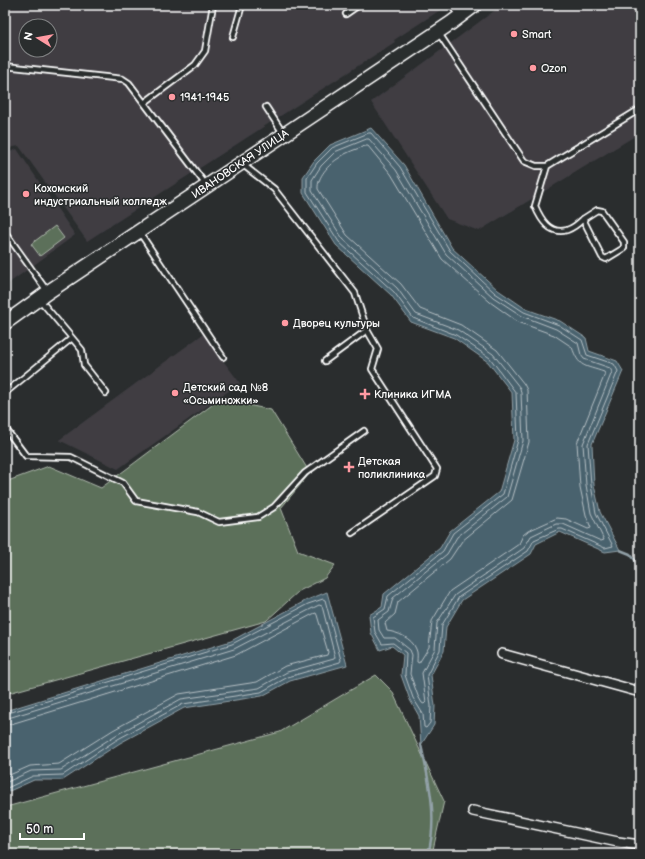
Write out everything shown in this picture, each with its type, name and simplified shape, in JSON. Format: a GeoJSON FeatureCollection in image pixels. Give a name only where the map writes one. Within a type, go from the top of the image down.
{"type":"FeatureCollection","features":[{"type":"Feature","properties":{"kind":"main road","name":"ИВАНОВСКАЯ УЛИЦА"},"geometry":{"type":"LineString","coordinates":[[5,323],[44,295],[475,5]]}},
{"type":"Feature","properties":{"kind":"street"},"geometry":{"type":"LineString","coordinates":[[502,654],[640,692]]}},
{"type":"Feature","properties":{"kind":"street"},"geometry":{"type":"LineString","coordinates":[[473,811],[618,842],[640,845]]}},
{"type":"Feature","properties":{"kind":"lane"},"geometry":{"type":"LineString","coordinates":[[144,103],[195,65],[205,51],[212,5]]}},
{"type":"Feature","properties":{"kind":"lane"},"geometry":{"type":"LineString","coordinates":[[233,37],[242,5]]}},
{"type":"Feature","properties":{"kind":"lane"},"geometry":{"type":"LineString","coordinates":[[346,14],[359,5]]}},
{"type":"Feature","properties":{"kind":"lane"},"geometry":{"type":"LineString","coordinates":[[451,5],[460,16]]}},
{"type":"Feature","properties":{"kind":"lane"},"geometry":{"type":"LineString","coordinates":[[437,32],[524,161],[536,166],[548,166],[640,109]]}},
{"type":"Feature","properties":{"kind":"lane"},"geometry":{"type":"LineString","coordinates":[[5,66],[123,79],[129,83],[207,186]]}},
{"type":"Feature","properties":{"kind":"lane"},"geometry":{"type":"LineString","coordinates":[[266,107],[284,134]]}},
{"type":"Feature","properties":{"kind":"lane"},"geometry":{"type":"LineString","coordinates":[[241,163],[274,189],[355,293],[367,330],[378,349],[372,369],[437,469],[435,476],[352,533]]}},
{"type":"Feature","properties":{"kind":"lane"},"geometry":{"type":"LineString","coordinates":[[548,166],[535,206],[541,220],[557,231],[569,230],[583,219],[597,210],[602,212],[624,242],[624,248],[606,259],[602,257],[583,219]]}},
{"type":"Feature","properties":{"kind":"lane"},"geometry":{"type":"LineString","coordinates":[[5,232],[72,338],[82,350],[84,365],[106,392]]}},
{"type":"Feature","properties":{"kind":"lane"},"geometry":{"type":"LineString","coordinates":[[139,232],[223,357]]}},
{"type":"Feature","properties":{"kind":"lane"},"geometry":{"type":"LineString","coordinates":[[324,361],[367,330]]}},
{"type":"Feature","properties":{"kind":"lane"},"geometry":{"type":"LineString","coordinates":[[5,393],[72,338]]}},
{"type":"Feature","properties":{"kind":"lane"},"geometry":{"type":"LineString","coordinates":[[5,428],[26,456],[71,457],[123,483],[136,501],[198,512],[219,522],[258,517],[274,507],[305,473],[364,431]]}},
{"type":"Feature","properties":{"kind":"shaded area"},"geometry":{"type":"Polygon","coordinates":[[[5,5],[448,5],[394,40],[395,42],[87,241],[19,146],[5,149],[5,5]]]}},
{"type":"Feature","properties":{"kind":"shaded area"},"geometry":{"type":"Polygon","coordinates":[[[502,5],[640,5],[640,133],[479,231],[447,219],[371,102],[502,5]]]}},
{"type":"Feature","properties":{"kind":"shaded area","name":"Кохомский индустриальный колледж"},"geometry":{"type":"Polygon","coordinates":[[[17,149],[75,235],[5,286],[5,154],[17,149]]]}},
{"type":"Feature","properties":{"kind":"shaded area","name":"Детский сад №8 «Осьминожки»"},"geometry":{"type":"Polygon","coordinates":[[[203,334],[240,383],[118,469],[59,440],[203,334]]]}},
{"type":"Feature","properties":{"kind":"green space"},"geometry":{"type":"Polygon","coordinates":[[[55,226],[64,238],[40,256],[31,244],[55,226]]]}},
{"type":"Feature","properties":{"kind":"green space"},"geometry":{"type":"Polygon","coordinates":[[[220,399],[271,410],[310,473],[281,508],[298,551],[335,565],[325,578],[299,591],[266,621],[5,694],[5,482],[49,466],[101,488],[220,399]]]}},
{"type":"Feature","properties":{"kind":"green space"},"geometry":{"type":"Polygon","coordinates":[[[376,675],[392,691],[444,801],[432,854],[5,854],[6,807],[280,732],[376,675]]]}},
{"type":"Feature","properties":{"kind":"water"},"geometry":{"type":"Polygon","coordinates":[[[371,128],[404,165],[452,248],[498,290],[526,309],[560,321],[586,338],[589,351],[617,361],[623,371],[592,444],[594,485],[600,512],[620,550],[605,552],[560,532],[536,544],[531,554],[462,600],[446,627],[444,651],[431,675],[435,706],[434,725],[421,745],[419,716],[410,700],[401,675],[403,655],[392,646],[380,650],[371,633],[369,615],[382,607],[384,594],[440,548],[450,531],[499,492],[514,440],[512,393],[488,362],[454,338],[411,322],[391,295],[336,245],[303,193],[303,177],[314,161],[330,145],[371,128]]]}},
{"type":"Feature","properties":{"kind":"water"},"geometry":{"type":"Polygon","coordinates":[[[327,592],[347,665],[290,681],[262,696],[184,708],[120,743],[63,780],[34,780],[5,793],[5,711],[231,641],[307,600],[327,592]]]}},
{"type":"Feature","properties":{"kind":"waterway"},"geometry":{"type":"LineString","coordinates":[[620,550],[630,554],[640,566]]}},
{"type":"Feature","properties":{"kind":"waterway"},"geometry":{"type":"LineString","coordinates":[[421,745],[427,772],[432,813],[431,840],[428,854]]}},
{"type":"Feature","properties":{"kind":"place","name":"Smart"},"geometry":{"type":"Point","coordinates":[514,34]}},
{"type":"Feature","properties":{"kind":"place","name":"Ozon"},"geometry":{"type":"Point","coordinates":[533,68]}},
{"type":"Feature","properties":{"kind":"place","name":"1941-1945"},"geometry":{"type":"Point","coordinates":[172,97]}},
{"type":"Feature","properties":{"kind":"place","name":"Кохомский индустриальный колледж"},"geometry":{"type":"Point","coordinates":[26,194]}},
{"type":"Feature","properties":{"kind":"place","name":"Дворец культуры"},"geometry":{"type":"Point","coordinates":[285,323]}},
{"type":"Feature","properties":{"kind":"place","name":"Детский сад №8 «Осьминожки»"},"geometry":{"type":"Point","coordinates":[175,393]}},
{"type":"Feature","properties":{"kind":"place","name":"Клиника ИГМА"},"geometry":{"type":"Point","coordinates":[365,394]}},
{"type":"Feature","properties":{"kind":"place","name":"Детская поликлиника"},"geometry":{"type":"Point","coordinates":[349,467]}}]}
